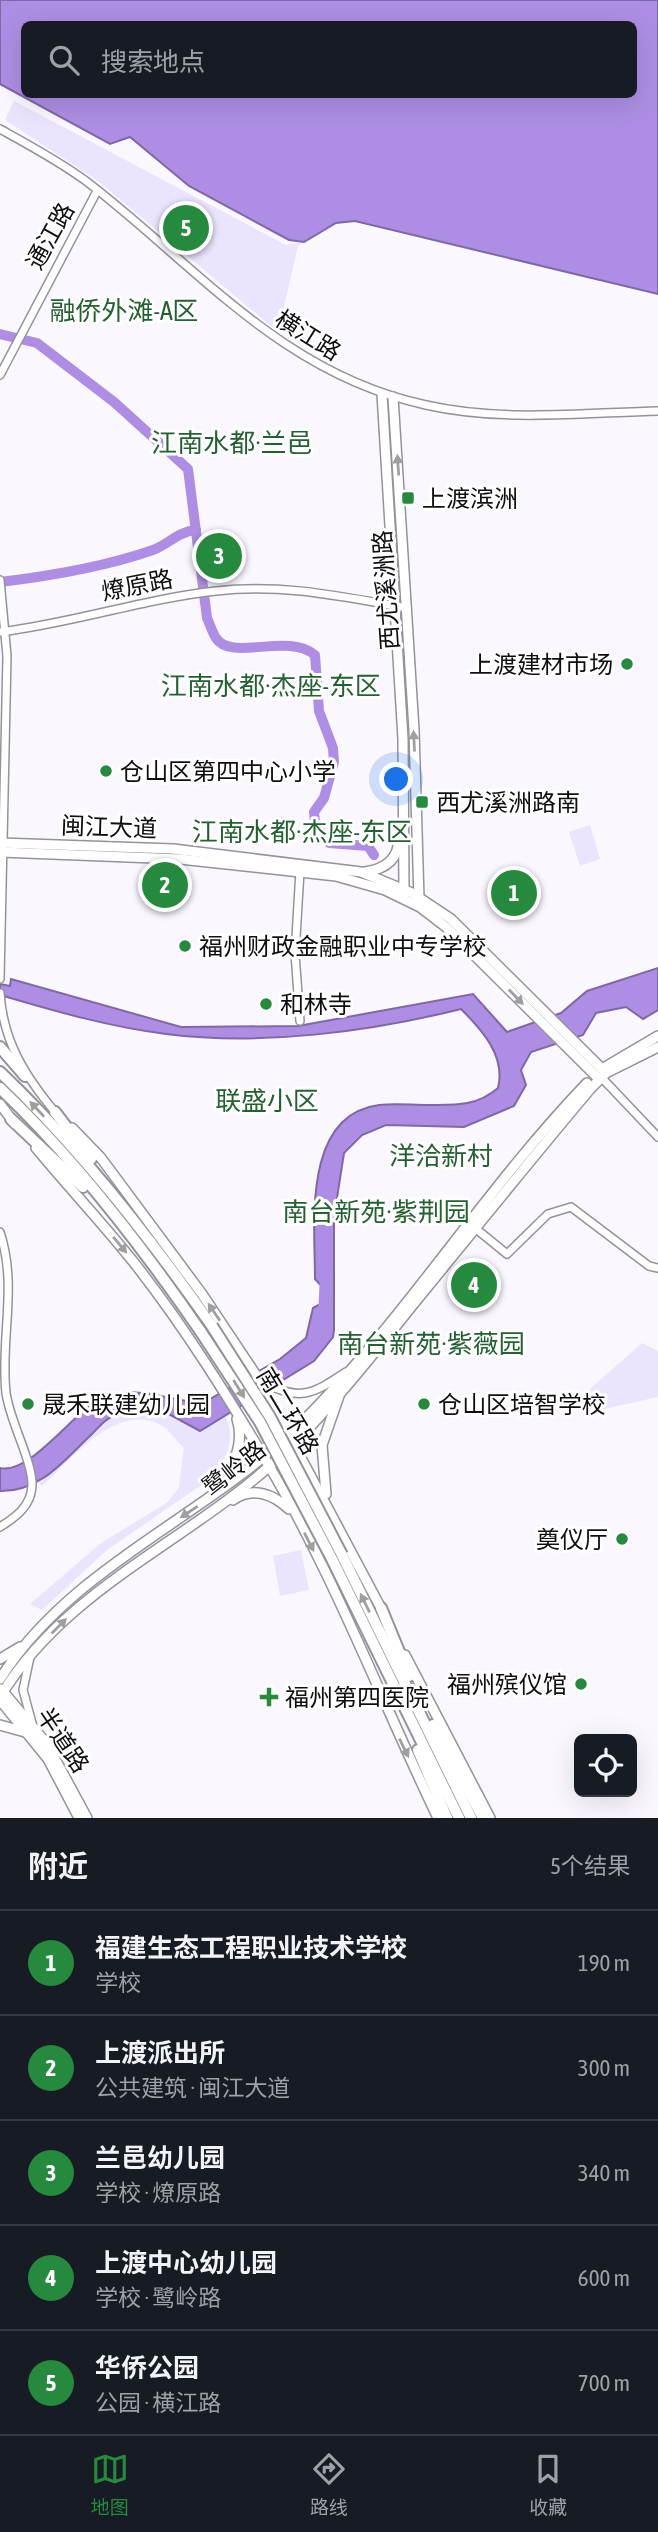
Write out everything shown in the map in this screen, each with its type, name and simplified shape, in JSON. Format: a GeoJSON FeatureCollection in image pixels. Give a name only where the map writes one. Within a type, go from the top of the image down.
{"type":"FeatureCollection","features":[{"type":"Feature","properties":{"kind":"highway"},"geometry":{"type":"LineString","coordinates":[[0,1047],[25,1076]]}},
{"type":"Feature","properties":{"kind":"highway","name":"南二环路"},"geometry":{"type":"LineString","coordinates":[[0,1072],[66,1140],[270,1418],[337,1557],[388,1676],[459,1818]]}},
{"type":"Feature","properties":{"kind":"highway","name":"南二环路"},"geometry":{"type":"LineString","coordinates":[[0,1088],[126,1219]]}},
{"type":"Feature","properties":{"kind":"highway"},"geometry":{"type":"LineString","coordinates":[[55,1111],[126,1219]]}},
{"type":"Feature","properties":{"kind":"highway"},"geometry":{"type":"LineString","coordinates":[[11,1119],[126,1219]]}},
{"type":"Feature","properties":{"kind":"highway","name":"南二环路"},"geometry":{"type":"LineString","coordinates":[[337,1557],[392,1657],[471,1818]]}},
{"type":"Feature","properties":{"kind":"highway"},"geometry":{"type":"LineString","coordinates":[[381,1608],[415,1691],[483,1818]]}},
{"type":"Feature","properties":{"kind":"highway"},"geometry":{"type":"LineString","coordinates":[[392,1657],[415,1691]]}},
{"type":"Feature","properties":{"kind":"highway"},"geometry":{"type":"LineString","coordinates":[[388,1676],[447,1818]]}},
{"type":"Feature","properties":{"kind":"main road","name":"西尤溪洲路"},"geometry":{"type":"LineString","coordinates":[[382,394],[404,793],[404,894]]}},
{"type":"Feature","properties":{"kind":"main road","name":"西尤溪洲路"},"geometry":{"type":"LineString","coordinates":[[393,397],[407,608],[419,907]]}},
{"type":"Feature","properties":{"kind":"main road"},"geometry":{"type":"LineString","coordinates":[[361,872],[382,868],[395,856],[404,793]]}},
{"type":"Feature","properties":{"kind":"main road","name":"闽江大道"},"geometry":{"type":"LineString","coordinates":[[1,847],[180,859],[300,871],[357,880],[419,896],[465,932],[562,1042],[601,1075]]}},
{"type":"Feature","properties":{"kind":"main road","name":"闽江大道"},"geometry":{"type":"LineString","coordinates":[[1,847],[173,849],[361,872],[404,894],[454,934],[542,1017],[572,1040],[601,1075]]}},
{"type":"Feature","properties":{"kind":"main road"},"geometry":{"type":"LineString","coordinates":[[601,1075],[658,1036]]}},
{"type":"Feature","properties":{"kind":"main road"},"geometry":{"type":"LineString","coordinates":[[601,1075],[658,1047]]}},
{"type":"Feature","properties":{"kind":"main road","name":"鹭岭路"},"geometry":{"type":"LineString","coordinates":[[0,1679],[34,1634],[92,1580],[211,1497],[263,1456],[292,1438],[342,1390],[601,1075]]}},
{"type":"Feature","properties":{"kind":"main road","name":"鹭岭路"},"geometry":{"type":"LineString","coordinates":[[1,1694],[30,1657],[95,1593],[269,1466],[551,1124],[601,1075]]}},
{"type":"Feature","properties":{"kind":"main road"},"geometry":{"type":"LineString","coordinates":[[0,1104],[142,1272],[240,1418],[295,1514],[376,1679],[399,1737],[438,1818]]}},
{"type":"Feature","properties":{"kind":"main road"},"geometry":{"type":"LineString","coordinates":[[55,1111],[101,1158],[202,1294],[260,1381],[327,1503],[490,1818]]}},
{"type":"Feature","properties":{"kind":"main road"},"geometry":{"type":"LineString","coordinates":[[327,1503],[322,1446],[328,1421],[342,1390]]}},
{"type":"Feature","properties":{"kind":"main road"},"geometry":{"type":"LineString","coordinates":[[211,1497],[230,1470],[239,1448],[240,1431],[232,1405]]}},
{"type":"Feature","properties":{"kind":"main road"},"geometry":{"type":"LineString","coordinates":[[207,1513],[222,1508],[241,1495],[253,1492],[275,1497],[295,1514]]}},
{"type":"Feature","properties":{"kind":"main road"},"geometry":{"type":"LineString","coordinates":[[0,1659],[14,1652],[34,1634]]}},
{"type":"Feature","properties":{"kind":"main road","name":"半道路"},"geometry":{"type":"LineString","coordinates":[[1,1694],[60,1765],[87,1818]]}},
{"type":"Feature","properties":{"kind":"main road"},"geometry":{"type":"LineString","coordinates":[[0,1725],[31,1731]]}},
{"type":"Feature","properties":{"kind":"main road","name":"半道路"},"geometry":{"type":"LineString","coordinates":[[31,1731],[79,1818]]}},
{"type":"Feature","properties":{"kind":"street","name":"横江路"},"geometry":{"type":"LineString","coordinates":[[0,129],[48,156],[97,191],[265,332],[331,373],[382,394],[446,409],[481,413],[658,411]]}},
{"type":"Feature","properties":{"kind":"street","name":"通江路"},"geometry":{"type":"LineString","coordinates":[[0,375],[97,191]]}},
{"type":"Feature","properties":{"kind":"street"},"geometry":{"type":"LineString","coordinates":[[0,580],[3,631],[0,979]]}},
{"type":"Feature","properties":{"kind":"street","name":"燎原路"},"geometry":{"type":"LineString","coordinates":[[3,631],[215,591],[303,590],[407,608]]}},
{"type":"Feature","properties":{"kind":"street"},"geometry":{"type":"LineString","coordinates":[[300,871],[295,954],[300,1021]]}},
{"type":"Feature","properties":{"kind":"street"},"geometry":{"type":"LineString","coordinates":[[0,994],[8,1037],[25,1076],[55,1111]]}},
{"type":"Feature","properties":{"kind":"street"},"geometry":{"type":"LineString","coordinates":[[601,1075],[658,1137]]}},
{"type":"Feature","properties":{"kind":"street"},"geometry":{"type":"LineString","coordinates":[[475,1228],[507,1254],[548,1214],[571,1207],[649,1266],[658,1268]]}},
{"type":"Feature","properties":{"kind":"street"},"geometry":{"type":"LineString","coordinates":[[0,1232],[10,1281],[5,1383],[9,1413],[32,1487],[23,1509],[0,1527]]}},
{"type":"Feature","properties":{"kind":"street"},"geometry":{"type":"LineString","coordinates":[[260,1381],[294,1395],[314,1393],[349,1370]]}},
{"type":"Feature","properties":{"kind":"street"},"geometry":{"type":"LineString","coordinates":[[30,1657],[23,1690],[31,1731]]}},
{"type":"Feature","properties":{"kind":"shaded area"},"geometry":{"type":"Polygon","coordinates":[[[0,0],[658,0],[658,294],[355,221],[336,223],[304,242],[289,240],[189,186],[130,137],[110,144],[26,98],[637,98],[637,21],[21,21],[21,95],[0,84],[0,0]]]}},
{"type":"Feature","properties":{"kind":"shaded area"},"geometry":{"type":"Polygon","coordinates":[[[14,101],[286,245],[304,242],[298,246],[278,332],[98,181],[5,120],[14,101]]]}},
{"type":"Feature","properties":{"kind":"shaded area"},"geometry":{"type":"Polygon","coordinates":[[[590,825],[600,859],[580,866],[569,832],[590,825]]]}},
{"type":"Feature","properties":{"kind":"shaded area"},"geometry":{"type":"Polygon","coordinates":[[[658,968],[658,1010],[643,1019],[626,1007],[596,1013],[583,1035],[531,1052],[521,1070],[526,1085],[514,1106],[464,1127],[386,1125],[362,1135],[344,1153],[334,1217],[333,1337],[314,1361],[200,1431],[167,1413],[165,1416],[133,1413],[113,1416],[51,1473],[28,1486],[0,1491],[0,1468],[12,1468],[38,1453],[101,1399],[113,1394],[139,1393],[203,1403],[280,1359],[306,1338],[313,1308],[328,1300],[328,1293],[315,1279],[315,1202],[318,1175],[325,1150],[337,1129],[354,1113],[379,1105],[446,1105],[473,1102],[498,1088],[500,1076],[499,1065],[490,1044],[461,1009],[389,1024],[315,1035],[202,1037],[145,1031],[61,1013],[0,995],[0,984],[10,986],[11,979],[181,1027],[298,1026],[473,994],[507,1032],[561,1013],[587,991],[658,968]]]}},
{"type":"Feature","properties":{"kind":"shaded area"},"geometry":{"type":"Polygon","coordinates":[[[642,1343],[658,1351],[658,1397],[591,1412],[584,1394],[642,1343]]]}},
{"type":"Feature","properties":{"kind":"shaded area"},"geometry":{"type":"Polygon","coordinates":[[[144,1411],[165,1416],[166,1413],[175,1415],[174,1418],[200,1431],[225,1416],[230,1441],[221,1466],[210,1479],[107,1550],[42,1610],[30,1604],[101,1543],[168,1502],[179,1487],[184,1448],[164,1427],[144,1420],[128,1421],[111,1427],[81,1449],[42,1486],[39,1484],[110,1417],[144,1411]]]}},
{"type":"Feature","properties":{"kind":"shaded area"},"geometry":{"type":"Polygon","coordinates":[[[301,1550],[309,1590],[280,1596],[273,1556],[301,1550]]]}},
{"type":"Feature","properties":{"kind":"waterway"},"geometry":{"type":"LineString","coordinates":[[0,334],[37,343],[114,402],[188,469],[207,618],[213,633],[223,645],[234,648],[290,646],[315,655],[319,711],[333,748],[334,762],[324,798],[314,812],[315,822],[329,843],[368,846],[374,855]]}},
{"type":"Feature","properties":{"kind":"waterway"},"geometry":{"type":"LineString","coordinates":[[0,582],[58,574],[116,561],[159,548],[184,533],[196,530]]}},
{"type":"Feature","properties":{"kind":"waterway"},"geometry":{"type":"LineString","coordinates":[[323,1315],[325,1276]]}},
{"type":"Feature","properties":{"kind":"place","name":"华侨公园"},"geometry":{"type":"Point","coordinates":[186,228]}},
{"type":"Feature","properties":{"kind":"place","name":"上渡滨洲"},"geometry":{"type":"Point","coordinates":[408,498]}},
{"type":"Feature","properties":{"kind":"place","name":"兰邑幼儿园"},"geometry":{"type":"Point","coordinates":[219,556]}},
{"type":"Feature","properties":{"kind":"place","name":"上渡建材市场"},"geometry":{"type":"Point","coordinates":[627,664]}},
{"type":"Feature","properties":{"kind":"place","name":"仓山区第四中心小学"},"geometry":{"type":"Point","coordinates":[106,771]}},
{"type":"Feature","properties":{"kind":"place","name":"西尤溪洲路南"},"geometry":{"type":"Point","coordinates":[422,802]}},
{"type":"Feature","properties":{"kind":"place","name":"上渡派出所"},"geometry":{"type":"Point","coordinates":[165,885]}},
{"type":"Feature","properties":{"kind":"place","name":"福建生态工程职业技术学校"},"geometry":{"type":"Point","coordinates":[514,893]}},
{"type":"Feature","properties":{"kind":"place","name":"福州财政金融职业中专学校"},"geometry":{"type":"Point","coordinates":[185,946]}},
{"type":"Feature","properties":{"kind":"place","name":"和林寺"},"geometry":{"type":"Point","coordinates":[266,1004]}},
{"type":"Feature","properties":{"kind":"place","name":"上渡中心幼儿园"},"geometry":{"type":"Point","coordinates":[474,1285]}},
{"type":"Feature","properties":{"kind":"place","name":"晟禾联建幼儿园"},"geometry":{"type":"Point","coordinates":[28,1404]}},
{"type":"Feature","properties":{"kind":"place","name":"仓山区培智学校"},"geometry":{"type":"Point","coordinates":[424,1404]}},
{"type":"Feature","properties":{"kind":"place","name":"奠仪厅"},"geometry":{"type":"Point","coordinates":[622,1539]}},
{"type":"Feature","properties":{"kind":"place","name":"福州殡仪馆"},"geometry":{"type":"Point","coordinates":[581,1684]}},
{"type":"Feature","properties":{"kind":"place","name":"福州第四医院"},"geometry":{"type":"Point","coordinates":[269,1697]}},
{"type":"Feature","properties":{"kind":"district","name":"融侨外滩-A区"},"geometry":{"type":"Point","coordinates":[124,311]}},
{"type":"Feature","properties":{"kind":"district","name":"江南水都·兰邑"},"geometry":{"type":"Point","coordinates":[232,443]}},
{"type":"Feature","properties":{"kind":"district","name":"江南水都·杰座-东区"},"geometry":{"type":"Point","coordinates":[271,686]}},
{"type":"Feature","properties":{"kind":"district","name":"江南水都·杰座-东区"},"geometry":{"type":"Point","coordinates":[302,832]}},
{"type":"Feature","properties":{"kind":"district","name":"联盛小区"},"geometry":{"type":"Point","coordinates":[267,1101]}},
{"type":"Feature","properties":{"kind":"district","name":"洋洽新村"},"geometry":{"type":"Point","coordinates":[441,1156]}},
{"type":"Feature","properties":{"kind":"district","name":"南台新苑·紫荆园"},"geometry":{"type":"Point","coordinates":[376,1212]}},
{"type":"Feature","properties":{"kind":"district","name":"南台新苑·紫薇园"},"geometry":{"type":"Point","coordinates":[431,1344]}}]}
